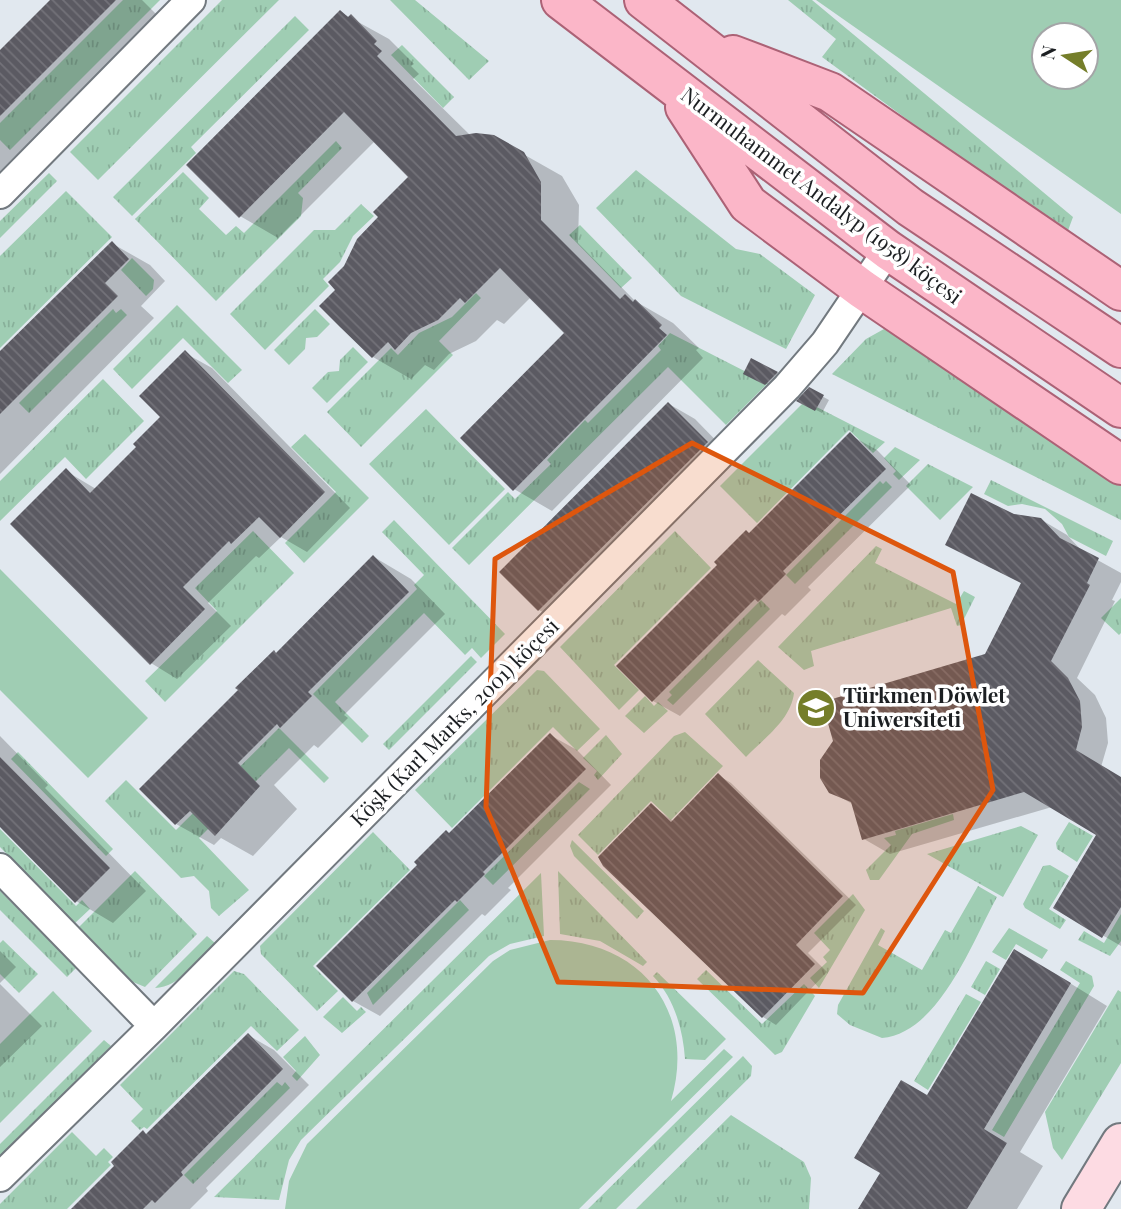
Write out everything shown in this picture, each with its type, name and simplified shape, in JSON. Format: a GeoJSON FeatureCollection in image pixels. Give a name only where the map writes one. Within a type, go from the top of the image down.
{"type":"FeatureCollection","features":[{"type":"Feature","properties":{"kind":"main road","name":"Nurmuhammet Andalyp (1958) köçesi"},"geometry":{"type":"LineString","coordinates":[[537,0],[569,6],[888,250],[1121,408]]}},
{"type":"Feature","properties":{"kind":"main road","name":"Nurmuhammet Andalyp (1958) köçesi"},"geometry":{"type":"LineString","coordinates":[[644,0],[910,207],[1121,348]]}},
{"type":"Feature","properties":{"kind":"main road"},"geometry":{"type":"LineString","coordinates":[[696,41],[831,92],[1121,291]]}},
{"type":"Feature","properties":{"kind":"main road"},"geometry":{"type":"LineString","coordinates":[[669,82],[748,204],[862,289],[1121,465]]}},
{"type":"Feature","properties":{"kind":"main road"},"geometry":{"type":"LineString","coordinates":[[1081,1209],[1121,1143]]}},
{"type":"Feature","properties":{"kind":"street"},"geometry":{"type":"LineString","coordinates":[[0,194],[191,0]]}},
{"type":"Feature","properties":{"kind":"street","name":"Köşk (Karl Marks, 2001) köçesi"},"geometry":{"type":"LineString","coordinates":[[0,1177],[155,1026],[787,387],[825,343],[888,250]]}},
{"type":"Feature","properties":{"kind":"street"},"geometry":{"type":"LineString","coordinates":[[0,868],[155,1026]]}},
{"type":"Feature","properties":{"kind":"highlighted area"},"geometry":{"type":"Polygon","coordinates":[[[692,443],[953,572],[993,790],[863,993],[558,982],[486,807],[495,559],[692,443]]]}},
{"type":"Feature","properties":{"kind":"green space"},"geometry":{"type":"Polygon","coordinates":[[[123,0],[160,0],[10,150],[0,140],[0,123],[123,0]]]}},
{"type":"Feature","properties":{"kind":"green space"},"geometry":{"type":"Polygon","coordinates":[[[222,0],[279,0],[98,180],[70,152],[222,0]]]}},
{"type":"Feature","properties":{"kind":"green space"},"geometry":{"type":"Polygon","coordinates":[[[390,0],[415,0],[489,61],[469,80],[390,0]]]}},
{"type":"Feature","properties":{"kind":"green space"},"geometry":{"type":"Polygon","coordinates":[[[788,0],[812,0],[1073,217],[1066,236],[822,57],[836,39],[788,0]]]}},
{"type":"Feature","properties":{"kind":"green space"},"geometry":{"type":"Polygon","coordinates":[[[816,0],[1121,0],[1121,214],[816,0]]]}},
{"type":"Feature","properties":{"kind":"green space"},"geometry":{"type":"Polygon","coordinates":[[[295,16],[309,30],[191,147],[196,153],[132,216],[113,197],[295,16]]]}},
{"type":"Feature","properties":{"kind":"green space"},"geometry":{"type":"Polygon","coordinates":[[[402,45],[454,97],[443,108],[391,55],[402,45]]]}},
{"type":"Feature","properties":{"kind":"green space"},"geometry":{"type":"Polygon","coordinates":[[[336,141],[342,148],[298,193],[303,198],[301,216],[216,301],[135,219],[183,172],[209,198],[199,209],[226,235],[236,226],[244,233],[336,141]]]}},
{"type":"Feature","properties":{"kind":"green space"},"geometry":{"type":"Polygon","coordinates":[[[636,170],[736,249],[760,254],[815,295],[786,349],[681,296],[596,208],[636,170]]]}},
{"type":"Feature","properties":{"kind":"green space"},"geometry":{"type":"Polygon","coordinates":[[[49,173],[57,181],[0,238],[0,221],[49,173]]]}},
{"type":"Feature","properties":{"kind":"green space"},"geometry":{"type":"Polygon","coordinates":[[[66,191],[112,237],[0,348],[0,256],[66,191]]]}},
{"type":"Feature","properties":{"kind":"green space"},"geometry":{"type":"Polygon","coordinates":[[[361,204],[374,216],[353,236],[340,262],[323,279],[329,286],[265,350],[230,314],[314,230],[335,230],[361,204]]]}},
{"type":"Feature","properties":{"kind":"green space"},"geometry":{"type":"Polygon","coordinates":[[[580,225],[632,278],[621,288],[569,235],[580,225]]]}},
{"type":"Feature","properties":{"kind":"green space"},"geometry":{"type":"Polygon","coordinates":[[[132,258],[154,280],[153,289],[146,296],[121,270],[132,258]]]}},
{"type":"Feature","properties":{"kind":"green space"},"geometry":{"type":"Polygon","coordinates":[[[476,293],[481,298],[439,341],[453,355],[361,447],[327,412],[391,348],[398,355],[419,333],[452,317],[476,293]]]}},
{"type":"Feature","properties":{"kind":"green space"},"geometry":{"type":"Polygon","coordinates":[[[177,305],[242,370],[228,383],[183,338],[132,389],[113,369],[177,305]]]}},
{"type":"Feature","properties":{"kind":"green space"},"geometry":{"type":"Polygon","coordinates":[[[113,309],[116,313],[121,309],[127,315],[29,413],[19,403],[113,309]]]}},
{"type":"Feature","properties":{"kind":"green space"},"geometry":{"type":"Polygon","coordinates":[[[315,309],[330,324],[317,337],[306,338],[305,349],[289,365],[274,350],[315,309]]]}},
{"type":"Feature","properties":{"kind":"green space"},"geometry":{"type":"Polygon","coordinates":[[[884,329],[893,331],[1121,485],[1121,520],[832,374],[866,339],[884,329]]]}},
{"type":"Feature","properties":{"kind":"green space"},"geometry":{"type":"Polygon","coordinates":[[[670,333],[768,383],[726,425],[668,367],[469,565],[452,548],[508,492],[515,499],[551,464],[547,460],[585,420],[588,423],[661,350],[658,346],[670,333]]]}},
{"type":"Feature","properties":{"kind":"green space"},"geometry":{"type":"Polygon","coordinates":[[[353,347],[368,362],[327,403],[312,388],[328,372],[339,371],[340,360],[353,347]]]}},
{"type":"Feature","properties":{"kind":"green space"},"geometry":{"type":"Polygon","coordinates":[[[103,379],[144,421],[86,479],[65,457],[0,521],[0,481],[103,379]]]}},
{"type":"Feature","properties":{"kind":"green space"},"geometry":{"type":"Polygon","coordinates":[[[805,401],[885,442],[873,453],[849,430],[757,523],[720,486],[805,401]]]}},
{"type":"Feature","properties":{"kind":"green space"},"geometry":{"type":"Polygon","coordinates":[[[426,409],[505,489],[449,545],[369,464],[426,409]]]}},
{"type":"Feature","properties":{"kind":"green space"},"geometry":{"type":"Polygon","coordinates":[[[305,434],[369,498],[304,563],[285,543],[336,492],[291,447],[305,434]]]}},
{"type":"Feature","properties":{"kind":"green space"},"geometry":{"type":"Polygon","coordinates":[[[895,447],[920,460],[899,480],[893,474],[896,471],[884,458],[895,447]]]}},
{"type":"Feature","properties":{"kind":"green space"},"geometry":{"type":"Polygon","coordinates":[[[928,464],[973,487],[940,520],[906,486],[928,464]]]}},
{"type":"Feature","properties":{"kind":"green space"},"geometry":{"type":"Polygon","coordinates":[[[991,480],[1113,541],[1106,556],[1069,537],[1062,524],[1045,509],[1022,504],[1008,506],[984,494],[991,480]]]}},
{"type":"Feature","properties":{"kind":"green space"},"geometry":{"type":"Polygon","coordinates":[[[880,481],[883,484],[886,481],[892,487],[795,584],[786,575],[880,481]]]}},
{"type":"Feature","properties":{"kind":"green space"},"geometry":{"type":"Polygon","coordinates":[[[394,520],[505,634],[481,658],[472,648],[465,655],[424,613],[335,702],[369,736],[362,743],[313,694],[417,589],[414,585],[424,575],[382,532],[394,520]]]}},
{"type":"Feature","properties":{"kind":"green space"},"geometry":{"type":"Polygon","coordinates":[[[253,531],[294,573],[165,702],[145,681],[217,611],[195,588],[253,531]]]}},
{"type":"Feature","properties":{"kind":"green space"},"geometry":{"type":"Polygon","coordinates":[[[675,531],[711,568],[614,665],[639,690],[619,710],[560,647],[675,531]]]}},
{"type":"Feature","properties":{"kind":"green space"},"geometry":{"type":"Polygon","coordinates":[[[876,546],[882,549],[875,563],[956,604],[964,591],[975,597],[961,625],[957,626],[951,608],[811,651],[814,666],[804,670],[778,647],[876,546]]]}},
{"type":"Feature","properties":{"kind":"green space"},"geometry":{"type":"Polygon","coordinates":[[[0,569],[148,718],[88,778],[0,690],[0,569]]]}},
{"type":"Feature","properties":{"kind":"green space"},"geometry":{"type":"Polygon","coordinates":[[[1121,598],[1121,633],[1119,635],[1101,618],[1121,598]]]}},
{"type":"Feature","properties":{"kind":"green space"},"geometry":{"type":"Polygon","coordinates":[[[761,600],[770,609],[673,705],[667,700],[672,695],[669,692],[761,600]]]}},
{"type":"Feature","properties":{"kind":"green space"},"geometry":{"type":"Polygon","coordinates":[[[471,656],[477,662],[389,750],[383,744],[471,656]]]}},
{"type":"Feature","properties":{"kind":"green space"},"geometry":{"type":"Polygon","coordinates":[[[758,660],[794,693],[788,712],[782,720],[746,757],[705,714],[758,660]]]}},
{"type":"Feature","properties":{"kind":"green space"},"geometry":{"type":"Polygon","coordinates":[[[537,670],[544,671],[600,729],[577,751],[553,727],[452,828],[415,790],[537,670]]]}},
{"type":"Feature","properties":{"kind":"green space"},"geometry":{"type":"Polygon","coordinates":[[[645,696],[654,706],[658,702],[668,711],[644,733],[625,716],[645,696]]]}},
{"type":"Feature","properties":{"kind":"green space"},"geometry":{"type":"Polygon","coordinates":[[[279,728],[329,778],[324,783],[289,748],[199,838],[249,890],[219,916],[211,908],[209,891],[194,876],[181,878],[105,801],[126,780],[176,830],[279,728]]]}},
{"type":"Feature","properties":{"kind":"green space"},"geometry":{"type":"Polygon","coordinates":[[[685,732],[723,766],[671,820],[651,801],[598,855],[578,835],[674,736],[685,732]]]}},
{"type":"Feature","properties":{"kind":"green space"},"geometry":{"type":"Polygon","coordinates":[[[606,735],[622,754],[598,780],[594,775],[597,771],[583,758],[606,735]]]}},
{"type":"Feature","properties":{"kind":"green space"},"geometry":{"type":"Polygon","coordinates":[[[18,752],[113,849],[106,856],[11,759],[18,752]]]}},
{"type":"Feature","properties":{"kind":"green space"},"geometry":{"type":"Polygon","coordinates":[[[579,782],[590,789],[493,885],[484,876],[579,782]]]}},
{"type":"Feature","properties":{"kind":"green space"},"geometry":{"type":"Polygon","coordinates":[[[953,814],[954,820],[912,834],[879,880],[870,880],[866,870],[891,845],[884,838],[896,835],[895,831],[953,814]]]}},
{"type":"Feature","properties":{"kind":"green space"},"geometry":{"type":"Polygon","coordinates":[[[1069,822],[1093,836],[1077,862],[1057,849],[1056,843],[1069,822]]]}},
{"type":"Feature","properties":{"kind":"green space"},"geometry":{"type":"Polygon","coordinates":[[[1021,826],[1038,835],[1003,897],[927,854],[1021,826]]]}},
{"type":"Feature","properties":{"kind":"green space"},"geometry":{"type":"Polygon","coordinates":[[[0,829],[76,906],[82,900],[90,909],[75,923],[0,847],[0,829]]]}},
{"type":"Feature","properties":{"kind":"green space"},"geometry":{"type":"Polygon","coordinates":[[[373,832],[410,870],[313,966],[338,991],[317,1011],[261,954],[260,946],[373,832]]]}},
{"type":"Feature","properties":{"kind":"green space"},"geometry":{"type":"Polygon","coordinates":[[[572,840],[644,911],[637,919],[574,856],[570,846],[572,840]]]}},
{"type":"Feature","properties":{"kind":"green space"},"geometry":{"type":"Polygon","coordinates":[[[1050,865],[1069,876],[1049,909],[1066,920],[1060,929],[1025,908],[1023,904],[1043,866],[1050,865]]]}},
{"type":"Feature","properties":{"kind":"green space"},"geometry":{"type":"Polygon","coordinates":[[[135,871],[197,934],[145,987],[133,982],[79,927],[135,871]]]}},
{"type":"Feature","properties":{"kind":"green space"},"geometry":{"type":"Polygon","coordinates":[[[558,871],[647,962],[643,966],[600,941],[560,934],[558,871]]]}},
{"type":"Feature","properties":{"kind":"green space"},"geometry":{"type":"Polygon","coordinates":[[[541,873],[544,936],[510,944],[489,956],[301,1140],[289,1160],[279,1200],[214,1197],[541,873]]]}},
{"type":"Feature","properties":{"kind":"green space"},"geometry":{"type":"Polygon","coordinates":[[[978,886],[997,897],[952,982],[920,1020],[902,1032],[882,1038],[850,1025],[837,1014],[838,1005],[881,928],[885,931],[878,945],[922,970],[945,930],[951,933],[978,886]]]}},
{"type":"Feature","properties":{"kind":"green space"},"geometry":{"type":"Polygon","coordinates":[[[0,891],[76,968],[67,977],[0,910],[0,891]]]}},
{"type":"Feature","properties":{"kind":"green space"},"geometry":{"type":"Polygon","coordinates":[[[853,894],[865,910],[819,988],[810,978],[827,962],[823,957],[830,950],[814,933],[853,894]]]}},
{"type":"Feature","properties":{"kind":"green space"},"geometry":{"type":"Polygon","coordinates":[[[460,900],[469,910],[373,1005],[367,993],[460,900]]]}},
{"type":"Feature","properties":{"kind":"green space"},"geometry":{"type":"Polygon","coordinates":[[[1121,914],[1121,941],[1110,956],[1078,940],[1084,931],[1104,943],[1121,914]]]}},
{"type":"Feature","properties":{"kind":"green space"},"geometry":{"type":"Polygon","coordinates":[[[1009,928],[1048,950],[1042,959],[1016,944],[1006,960],[992,952],[1009,928]]]}},
{"type":"Feature","properties":{"kind":"green space"},"geometry":{"type":"Polygon","coordinates":[[[207,936],[215,943],[195,964],[173,983],[155,988],[207,936]]]}},
{"type":"Feature","properties":{"kind":"green space"},"geometry":{"type":"Polygon","coordinates":[[[3,940],[38,974],[19,993],[0,974],[0,943],[3,940]]]}},
{"type":"Feature","properties":{"kind":"green space"},"geometry":{"type":"Polygon","coordinates":[[[550,940],[583,943],[611,953],[636,968],[655,987],[668,1011],[676,1039],[677,1069],[671,1101],[724,1049],[733,1057],[579,1209],[285,1209],[289,1181],[307,1144],[493,961],[510,950],[550,940]]]}},
{"type":"Feature","properties":{"kind":"green space"},"geometry":{"type":"Polygon","coordinates":[[[986,961],[1000,969],[985,995],[971,987],[986,961]]]}},
{"type":"Feature","properties":{"kind":"green space"},"geometry":{"type":"Polygon","coordinates":[[[1066,961],[1092,976],[1094,986],[1004,1137],[992,1130],[1080,983],[1060,970],[1066,961]]]}},
{"type":"Feature","properties":{"kind":"green space"},"geometry":{"type":"Polygon","coordinates":[[[706,970],[762,1024],[804,984],[815,996],[782,1052],[775,1055],[697,979],[706,970]]]}},
{"type":"Feature","properties":{"kind":"green space"},"geometry":{"type":"Polygon","coordinates":[[[234,971],[244,974],[299,1030],[277,1051],[251,1026],[147,1129],[144,1127],[140,1130],[131,1121],[143,1109],[120,1085],[234,971]]]}},
{"type":"Feature","properties":{"kind":"green space"},"geometry":{"type":"Polygon","coordinates":[[[657,972],[726,1039],[705,1060],[685,1059],[676,1014],[667,994],[653,976],[657,972]]]}},
{"type":"Feature","properties":{"kind":"green space"},"geometry":{"type":"Polygon","coordinates":[[[1118,990],[1121,992],[1121,1063],[1062,1160],[1053,1148],[1045,1112],[1118,990]]]}},
{"type":"Feature","properties":{"kind":"green space"},"geometry":{"type":"Polygon","coordinates":[[[53,991],[92,1031],[0,1123],[0,1044],[53,991]]]}},
{"type":"Feature","properties":{"kind":"green space"},"geometry":{"type":"Polygon","coordinates":[[[966,994],[981,1002],[928,1090],[914,1081],[966,994]]]}},
{"type":"Feature","properties":{"kind":"green space"},"geometry":{"type":"Polygon","coordinates":[[[343,997],[357,1011],[361,1007],[366,1012],[342,1033],[323,1017],[343,997]]]}},
{"type":"Feature","properties":{"kind":"green space"},"geometry":{"type":"Polygon","coordinates":[[[305,1036],[320,1055],[297,1081],[292,1076],[296,1071],[283,1057],[305,1036]]]}},
{"type":"Feature","properties":{"kind":"green space"},"geometry":{"type":"Polygon","coordinates":[[[104,1040],[111,1046],[0,1157],[0,1144],[104,1040]]]}},
{"type":"Feature","properties":{"kind":"green space"},"geometry":{"type":"Polygon","coordinates":[[[743,1056],[752,1066],[751,1076],[616,1209],[588,1209],[743,1056]]]}},
{"type":"Feature","properties":{"kind":"green space"},"geometry":{"type":"Polygon","coordinates":[[[277,1082],[282,1086],[285,1082],[290,1088],[193,1184],[184,1175],[277,1082]]]}},
{"type":"Feature","properties":{"kind":"green space"},"geometry":{"type":"Polygon","coordinates":[[[731,1115],[804,1162],[811,1178],[809,1209],[636,1209],[731,1115]]]}},
{"type":"Feature","properties":{"kind":"green space"},"geometry":{"type":"Polygon","coordinates":[[[72,1132],[96,1156],[104,1148],[113,1157],[108,1162],[111,1165],[67,1209],[0,1209],[0,1204],[72,1132]]]}},
{"type":"Feature","properties":{"kind":"building"},"geometry":{"type":"Polygon","coordinates":[[[50,0],[116,0],[0,116],[0,50],[50,0]]]}},
{"type":"Feature","properties":{"kind":"building"},"geometry":{"type":"Polygon","coordinates":[[[340,10],[348,17],[351,14],[377,41],[374,44],[382,51],[377,56],[456,136],[476,133],[494,135],[524,152],[541,182],[541,220],[620,299],[625,294],[633,302],[635,299],[662,325],[659,328],[667,335],[513,491],[460,438],[564,333],[500,268],[465,303],[460,298],[438,320],[411,333],[395,350],[388,342],[372,358],[319,306],[335,290],[328,282],[344,266],[357,239],[378,217],[373,212],[408,177],[344,112],[239,218],[186,165],[340,10]]]}},
{"type":"Feature","properties":{"kind":"building"},"geometry":{"type":"Polygon","coordinates":[[[112,241],[129,259],[105,283],[118,296],[0,414],[0,351],[112,241]]]}},
{"type":"Feature","properties":{"kind":"building"},"geometry":{"type":"Polygon","coordinates":[[[185,350],[325,492],[280,538],[259,517],[231,544],[229,541],[183,587],[205,609],[150,665],[10,524],[66,468],[90,493],[136,447],[133,444],[160,417],[139,396],[185,350]]]}},
{"type":"Feature","properties":{"kind":"building"},"geometry":{"type":"Polygon","coordinates":[[[751,358],[778,372],[765,385],[743,374],[751,358]]]}},
{"type":"Feature","properties":{"kind":"building"},"geometry":{"type":"Polygon","coordinates":[[[809,387],[824,395],[815,411],[796,401],[809,387]]]}},
{"type":"Feature","properties":{"kind":"building"},"geometry":{"type":"Polygon","coordinates":[[[668,402],[708,442],[538,611],[499,572],[668,402]]]}},
{"type":"Feature","properties":{"kind":"building"},"geometry":{"type":"Polygon","coordinates":[[[850,432],[886,469],[783,571],[786,574],[758,602],[755,599],[652,702],[616,666],[717,565],[714,562],[746,530],[749,533],[850,432]]]}},
{"type":"Feature","properties":{"kind":"building"},"geometry":{"type":"Polygon","coordinates":[[[971,493],[1014,514],[1041,518],[1060,538],[1099,558],[1087,583],[1090,585],[1051,661],[1068,678],[1080,701],[1082,727],[1076,750],[1121,777],[1121,907],[1102,938],[1053,908],[1096,835],[1024,792],[862,840],[851,802],[829,793],[820,778],[820,760],[833,741],[822,702],[985,654],[1021,583],[945,545],[971,493]]]}},
{"type":"Feature","properties":{"kind":"building"},"geometry":{"type":"Polygon","coordinates":[[[373,555],[409,592],[308,692],[312,696],[280,728],[277,724],[238,763],[260,786],[215,836],[190,811],[175,825],[139,789],[238,690],[235,688],[274,650],[276,653],[373,555]]]}},
{"type":"Feature","properties":{"kind":"building"},"geometry":{"type":"Polygon","coordinates":[[[550,733],[586,769],[483,872],[485,874],[457,902],[455,900],[352,1002],[316,966],[417,865],[414,862],[446,830],[449,833],[550,733]]]}},
{"type":"Feature","properties":{"kind":"building"},"geometry":{"type":"Polygon","coordinates":[[[0,757],[110,868],[75,903],[0,827],[0,757]]]}},
{"type":"Feature","properties":{"kind":"building"},"geometry":{"type":"Polygon","coordinates":[[[718,773],[843,896],[796,945],[815,964],[762,1018],[603,866],[598,857],[651,803],[671,822],[718,773]]]}},
{"type":"Feature","properties":{"kind":"building"},"geometry":{"type":"Polygon","coordinates":[[[1014,949],[1071,983],[984,1129],[1007,1143],[967,1209],[858,1209],[880,1173],[854,1158],[901,1080],[927,1095],[1014,949]]]}},
{"type":"Feature","properties":{"kind":"building"},"geometry":{"type":"Polygon","coordinates":[[[248,1033],[283,1069],[181,1172],[183,1175],[155,1203],[152,1200],[143,1209],[71,1209],[114,1166],[111,1162],[143,1130],[146,1134],[248,1033]]]}},
{"type":"Feature","properties":{"kind":"place","name":"Türkmen Döwlet Uniwersiteti"},"geometry":{"type":"Point","coordinates":[816,708]}}]}
